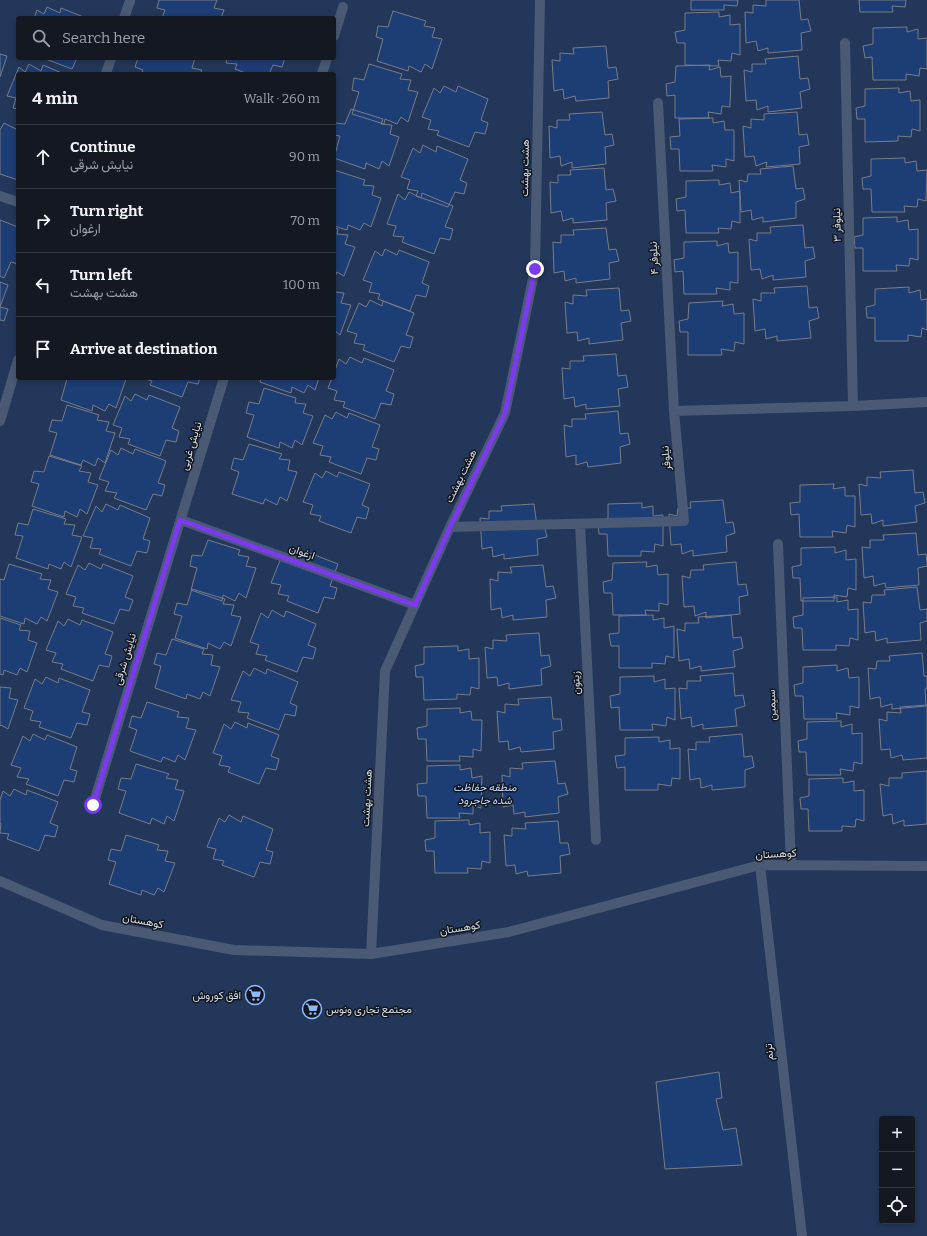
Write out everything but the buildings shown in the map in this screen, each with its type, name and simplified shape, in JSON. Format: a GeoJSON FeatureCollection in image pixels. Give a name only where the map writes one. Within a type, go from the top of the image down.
{"type":"FeatureCollection","features":[{"type":"Feature","properties":{"kind":"street","name":"هشت بهشت"},"geometry":{"type":"LineString","coordinates":[[371,954],[385,671],[450,527],[505,413],[535,269],[540,0]]}},
{"type":"Feature","properties":{"kind":"street"},"geometry":{"type":"LineString","coordinates":[[125,16],[130,1]]}},
{"type":"Feature","properties":{"kind":"street"},"geometry":{"type":"LineString","coordinates":[[336,30],[344,7]]}},
{"type":"Feature","properties":{"kind":"street","name":"نیلوفر ۳"},"geometry":{"type":"LineString","coordinates":[[844,43],[853,406]]}},
{"type":"Feature","properties":{"kind":"street"},"geometry":{"type":"LineString","coordinates":[[107,72],[110,60]]}},
{"type":"Feature","properties":{"kind":"street"},"geometry":{"type":"LineString","coordinates":[[323,72],[326,60]]}},
{"type":"Feature","properties":{"kind":"street","name":"نیلوفر ۴"},"geometry":{"type":"LineString","coordinates":[[658,103],[674,411]]}},
{"type":"Feature","properties":{"kind":"street"},"geometry":{"type":"LineString","coordinates":[[0,196],[16,201]]}},
{"type":"Feature","properties":{"kind":"street"},"geometry":{"type":"LineString","coordinates":[[0,420],[16,367]]}},
{"type":"Feature","properties":{"kind":"street","name":"نیایش غربی"},"geometry":{"type":"LineString","coordinates":[[180,520],[223,380]]}},
{"type":"Feature","properties":{"kind":"street"},"geometry":{"type":"LineString","coordinates":[[674,411],[853,406],[927,402]]}},
{"type":"Feature","properties":{"kind":"street","name":"نیلوفر"},"geometry":{"type":"LineString","coordinates":[[450,527],[684,521],[674,411]]}},
{"type":"Feature","properties":{"kind":"street","name":"ارغوان"},"geometry":{"type":"LineString","coordinates":[[180,520],[415,605]]}},
{"type":"Feature","properties":{"kind":"street","name":"نیایش شرقی"},"geometry":{"type":"LineString","coordinates":[[93,805],[180,520]]}},
{"type":"Feature","properties":{"kind":"street","name":"زیتون"},"geometry":{"type":"LineString","coordinates":[[580,524],[596,840]]}},
{"type":"Feature","properties":{"kind":"street","name":"سیمین"},"geometry":{"type":"LineString","coordinates":[[778,544],[791,865]]}},
{"type":"Feature","properties":{"kind":"street","name":"کوهستان"},"geometry":{"type":"LineString","coordinates":[[0,881],[102,925],[234,950],[371,954],[509,932],[760,865],[927,866]]}},
{"type":"Feature","properties":{"kind":"street","name":"ترنم"},"geometry":{"type":"LineString","coordinates":[[760,865],[802,1236]]}},
{"type":"Feature","properties":{"kind":"green space","name":"منطقه حفاظت شده جاجرود"},"geometry":{"type":"Polygon","coordinates":[[[0,0],[927,0],[927,1236],[0,1236],[0,0]]]}},
{"type":"Feature","properties":{"kind":"place","name":"افق کوروش"},"geometry":{"type":"Point","coordinates":[255,995]}},
{"type":"Feature","properties":{"kind":"place","name":"مجتمع تجاری ونوس"},"geometry":{"type":"Point","coordinates":[312,1009]}},
{"type":"Feature","properties":{"kind":"route"},"geometry":{"type":"LineString","coordinates":[[93,805],[180,520],[415,605],[450,527],[505,413],[535,269]]}}]}
